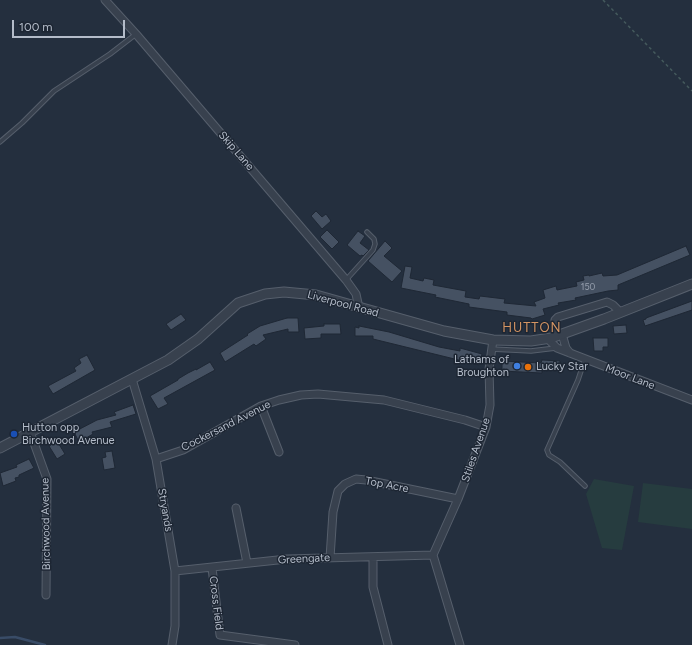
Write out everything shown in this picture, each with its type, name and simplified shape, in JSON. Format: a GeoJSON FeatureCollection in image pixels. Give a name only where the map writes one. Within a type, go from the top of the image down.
{"type":"FeatureCollection","features":[{"type":"Feature","properties":{"kind":"street","name":"Skip Lane"},"geometry":{"type":"LineString","coordinates":[[105,0],[136,34],[346,280],[356,294],[359,308]]}},
{"type":"Feature","properties":{"kind":"street","name":"Liverpool Road"},"geometry":{"type":"LineString","coordinates":[[0,448],[168,360],[198,340],[238,303],[255,296],[277,293],[303,293],[316,295],[444,331],[493,340],[531,342],[555,337],[692,284]]}},
{"type":"Feature","properties":{"kind":"street"},"geometry":{"type":"LineString","coordinates":[[570,353],[555,337],[554,320],[558,317],[607,302],[613,304],[620,312]]}},
{"type":"Feature","properties":{"kind":"street","name":"Moor Lane"},"geometry":{"type":"LineString","coordinates":[[555,337],[557,348],[692,400]]}},
{"type":"Feature","properties":{"kind":"street","name":"Stiles Avenue"},"geometry":{"type":"LineString","coordinates":[[433,555],[458,500],[486,427],[490,405],[489,369],[493,340]]}},
{"type":"Feature","properties":{"kind":"street","name":"Stryands"},"geometry":{"type":"LineString","coordinates":[[132,379],[156,459],[175,571],[175,626],[172,645]]}},
{"type":"Feature","properties":{"kind":"street","name":"Cockersand Avenue"},"geometry":{"type":"LineString","coordinates":[[156,459],[183,450],[261,406],[301,395],[318,394],[384,400],[465,420],[486,427]]}},
{"type":"Feature","properties":{"kind":"street"},"geometry":{"type":"LineString","coordinates":[[261,406],[279,452]]}},
{"type":"Feature","properties":{"kind":"street","name":"Birchwood Avenue"},"geometry":{"type":"LineString","coordinates":[[30,432],[48,479],[46,595]]}},
{"type":"Feature","properties":{"kind":"street","name":"Top Acre"},"geometry":{"type":"LineString","coordinates":[[330,558],[333,512],[338,492],[345,484],[356,479],[458,500]]}},
{"type":"Feature","properties":{"kind":"street"},"geometry":{"type":"LineString","coordinates":[[236,508],[247,563]]}},
{"type":"Feature","properties":{"kind":"street"},"geometry":{"type":"LineString","coordinates":[[433,555],[460,645]]}},
{"type":"Feature","properties":{"kind":"street","name":"Greengate"},"geometry":{"type":"LineString","coordinates":[[175,571],[212,568],[287,558],[433,555]]}},
{"type":"Feature","properties":{"kind":"street"},"geometry":{"type":"LineString","coordinates":[[373,557],[373,587],[388,645]]}},
{"type":"Feature","properties":{"kind":"street","name":"Cross Field"},"geometry":{"type":"LineString","coordinates":[[212,568],[220,635],[294,645]]}},
{"type":"Feature","properties":{"kind":"lane"},"geometry":{"type":"LineString","coordinates":[[0,142],[22,123],[54,91],[110,54],[136,34]]}},
{"type":"Feature","properties":{"kind":"lane"},"geometry":{"type":"LineString","coordinates":[[346,280],[373,250],[375,244],[374,239],[367,232]]}},
{"type":"Feature","properties":{"kind":"lane"},"geometry":{"type":"LineString","coordinates":[[491,349],[531,351],[557,348]]}},
{"type":"Feature","properties":{"kind":"lane"},"geometry":{"type":"LineString","coordinates":[[585,359],[578,380],[547,450],[548,455],[560,462],[585,486]]}},
{"type":"Feature","properties":{"kind":"path"},"geometry":{"type":"LineString","coordinates":[[603,0],[692,91]]}},
{"type":"Feature","properties":{"kind":"green space"},"geometry":{"type":"Polygon","coordinates":[[[594,479],[634,486],[622,550],[602,548],[586,494],[594,479]]]}},
{"type":"Feature","properties":{"kind":"green space"},"geometry":{"type":"Polygon","coordinates":[[[643,483],[692,489],[692,529],[638,522],[643,483]]]}},
{"type":"Feature","properties":{"kind":"building"},"geometry":{"type":"Polygon","coordinates":[[[316,211],[322,217],[326,214],[331,221],[322,229],[311,216],[316,211]]]}},
{"type":"Feature","properties":{"kind":"building"},"geometry":{"type":"Polygon","coordinates":[[[327,230],[339,242],[332,249],[320,237],[327,230]]]}},
{"type":"Feature","properties":{"kind":"building"},"geometry":{"type":"Polygon","coordinates":[[[358,231],[365,236],[360,243],[369,250],[363,256],[360,256],[347,245],[358,231]]]}},
{"type":"Feature","properties":{"kind":"building"},"geometry":{"type":"Polygon","coordinates":[[[385,241],[392,248],[384,256],[402,271],[392,282],[368,261],[385,241]]]}},
{"type":"Feature","properties":{"kind":"building"},"geometry":{"type":"Polygon","coordinates":[[[686,246],[690,255],[618,285],[618,290],[575,298],[576,300],[558,303],[559,305],[543,309],[545,315],[532,319],[507,315],[507,312],[469,307],[469,304],[435,297],[436,295],[401,288],[405,266],[412,267],[410,278],[423,281],[424,278],[434,280],[433,285],[466,291],[465,297],[479,299],[480,296],[505,299],[504,303],[536,306],[534,302],[545,298],[543,290],[556,286],[557,290],[577,286],[576,282],[584,280],[583,276],[602,273],[603,276],[617,275],[686,246]]]}},
{"type":"Feature","properties":{"kind":"building"},"geometry":{"type":"Polygon","coordinates":[[[692,301],[692,310],[645,326],[643,320],[646,318],[692,301]]]}},
{"type":"Feature","properties":{"kind":"building"},"geometry":{"type":"Polygon","coordinates":[[[181,314],[186,320],[171,330],[166,324],[181,314]]]}},
{"type":"Feature","properties":{"kind":"building"},"geometry":{"type":"Polygon","coordinates":[[[287,318],[298,318],[299,332],[288,332],[288,329],[263,335],[266,339],[256,346],[254,344],[225,362],[220,353],[260,326],[287,318]]]}},
{"type":"Feature","properties":{"kind":"building"},"geometry":{"type":"Polygon","coordinates":[[[324,324],[340,324],[341,334],[321,334],[321,338],[305,339],[304,328],[324,326],[324,324]]]}},
{"type":"Feature","properties":{"kind":"building"},"geometry":{"type":"Polygon","coordinates":[[[626,325],[627,333],[614,334],[613,326],[626,325]]]}},
{"type":"Feature","properties":{"kind":"building"},"geometry":{"type":"Polygon","coordinates":[[[359,326],[389,332],[439,347],[460,351],[460,348],[482,354],[479,365],[373,339],[373,336],[355,336],[355,327],[359,328],[359,326]]]}},
{"type":"Feature","properties":{"kind":"building"},"geometry":{"type":"Polygon","coordinates":[[[593,338],[608,338],[608,347],[603,347],[603,351],[594,351],[593,338]]]}},
{"type":"Feature","properties":{"kind":"building"},"geometry":{"type":"Polygon","coordinates":[[[87,355],[95,370],[53,394],[48,386],[76,371],[74,368],[81,363],[79,359],[87,355]]]}},
{"type":"Feature","properties":{"kind":"building"},"geometry":{"type":"Polygon","coordinates":[[[542,360],[560,361],[560,370],[542,369],[542,373],[502,371],[502,361],[541,363],[542,360]]]}},
{"type":"Feature","properties":{"kind":"building"},"geometry":{"type":"Polygon","coordinates":[[[210,362],[215,370],[164,398],[168,404],[158,409],[150,396],[188,373],[210,362]]]}},
{"type":"Feature","properties":{"kind":"building"},"geometry":{"type":"Polygon","coordinates":[[[133,405],[136,414],[110,422],[112,427],[92,432],[93,434],[79,442],[74,432],[97,420],[116,415],[114,412],[133,405]]]}},
{"type":"Feature","properties":{"kind":"building"},"geometry":{"type":"Polygon","coordinates":[[[57,441],[65,454],[57,459],[49,446],[57,441]]]}},
{"type":"Feature","properties":{"kind":"building"},"geometry":{"type":"Polygon","coordinates":[[[112,451],[115,468],[104,470],[102,458],[106,457],[105,452],[112,451]]]}},
{"type":"Feature","properties":{"kind":"building"},"geometry":{"type":"Polygon","coordinates":[[[29,459],[34,468],[19,475],[19,477],[15,478],[16,481],[3,486],[0,473],[17,467],[16,465],[29,459]]]}},
{"type":"Feature","properties":{"kind":"waterway"},"geometry":{"type":"LineString","coordinates":[[0,638],[15,637],[45,645]]}},
{"type":"Feature","properties":{"kind":"place","name":"Lathams of Broughton"},"geometry":{"type":"Point","coordinates":[517,366]}},
{"type":"Feature","properties":{"kind":"place","name":"Lucky Star"},"geometry":{"type":"Point","coordinates":[528,367]}},
{"type":"Feature","properties":{"kind":"place","name":"Hutton opp Birchwood Avenue"},"geometry":{"type":"Point","coordinates":[14,434]}},
{"type":"Feature","properties":{"kind":"district","name":"HUTTON"},"geometry":{"type":"Point","coordinates":[532,328]}}]}
